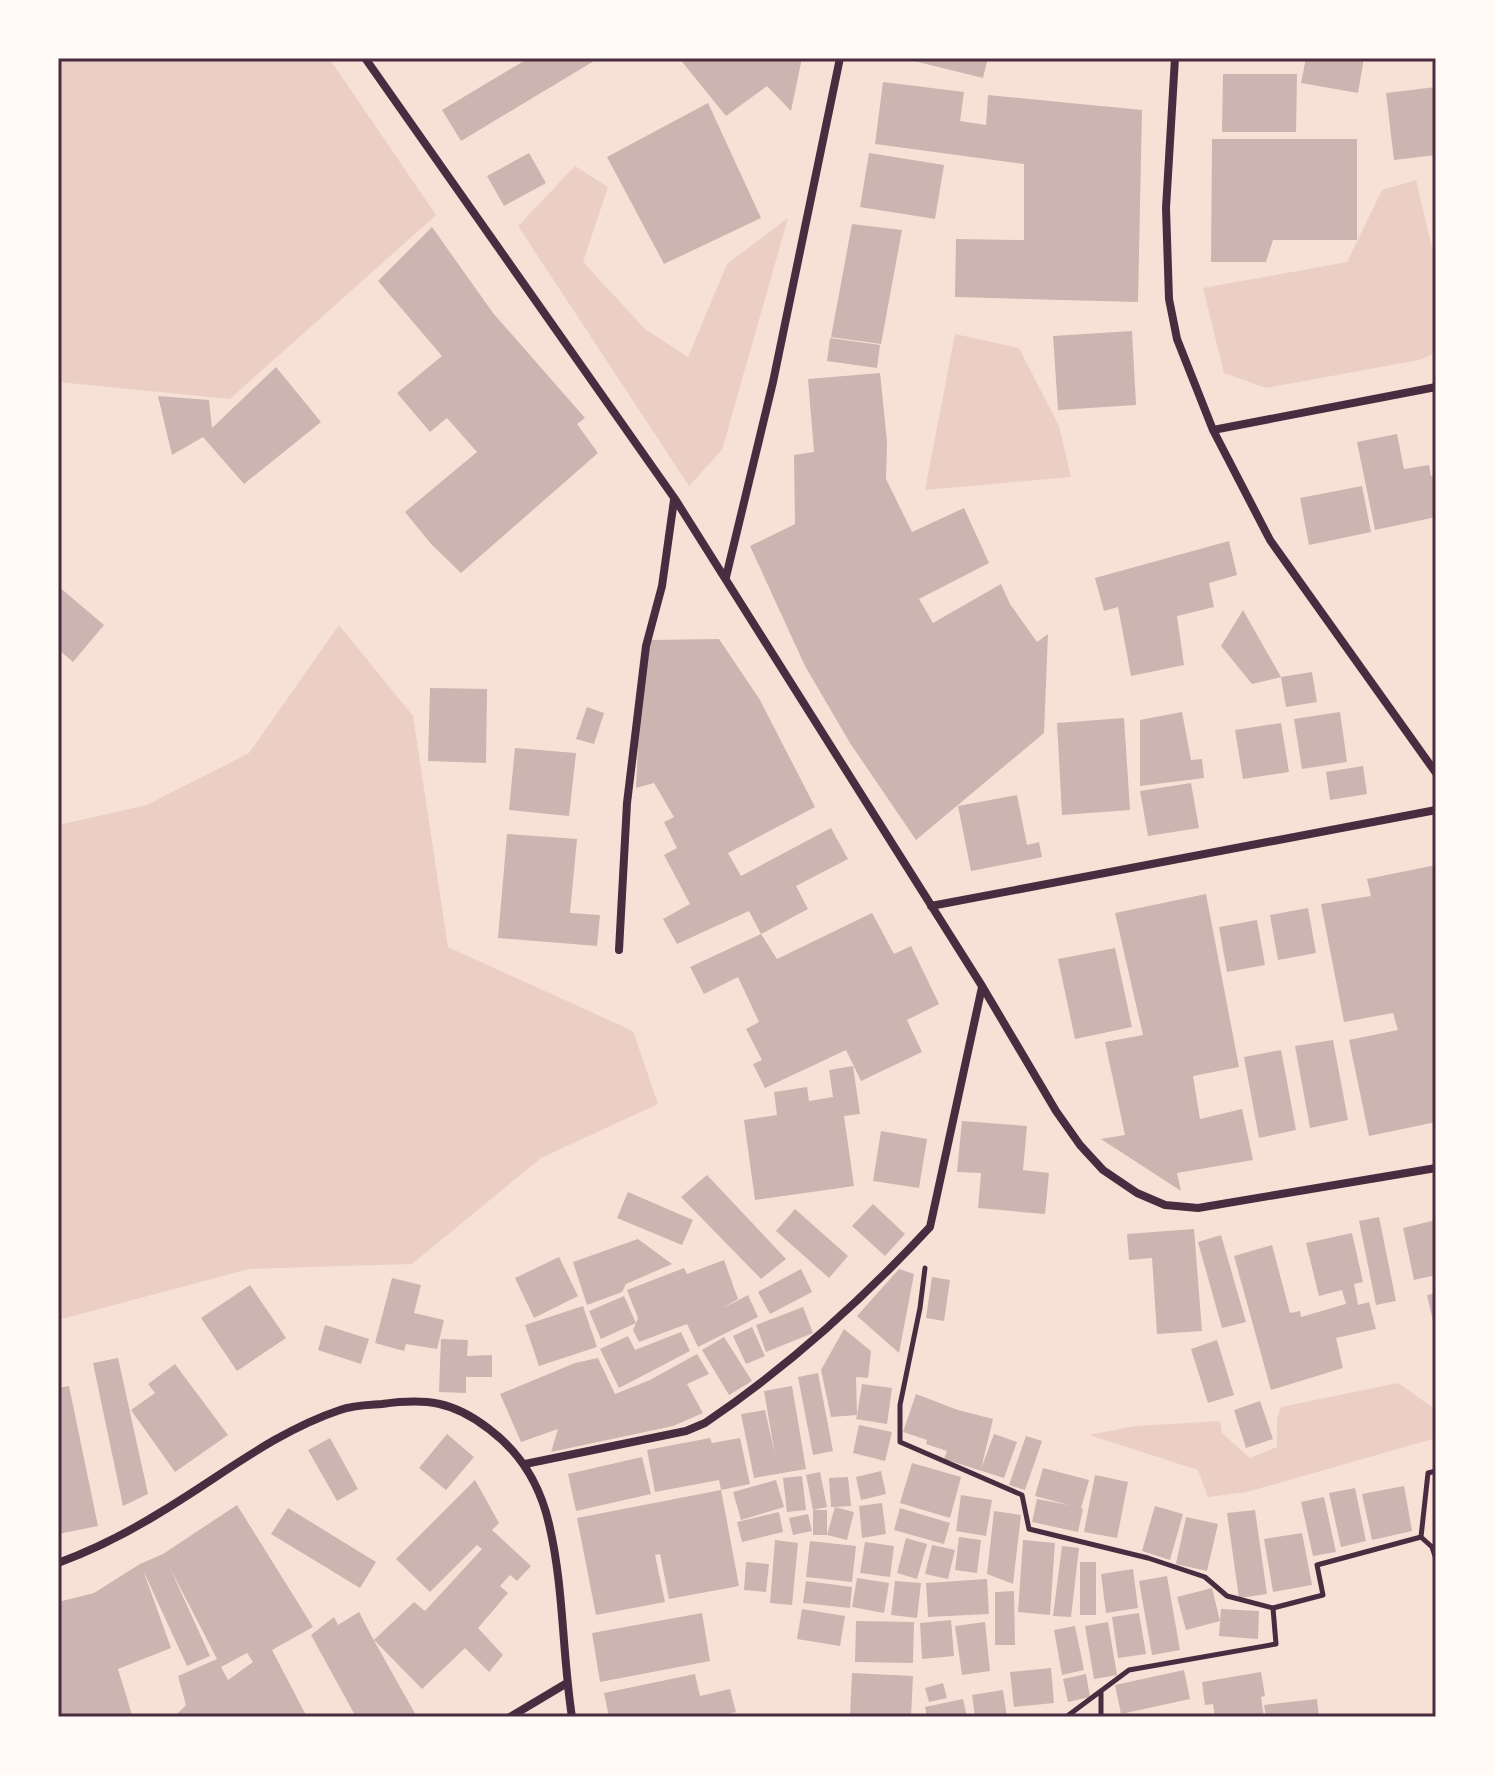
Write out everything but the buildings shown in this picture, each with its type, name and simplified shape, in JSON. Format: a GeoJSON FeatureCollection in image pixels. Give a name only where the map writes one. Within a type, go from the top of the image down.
{"type":"FeatureCollection","features":[{"type":"Feature","properties":{"kind":"street"},"geometry":{"type":"LineString","coordinates":[[365,58],[675,499],[982,986],[1056,1111],[1080,1145],[1103,1170],[1137,1193],[1165,1205],[1198,1208],[1436,1168]]}},
{"type":"Feature","properties":{"kind":"street"},"geometry":{"type":"LineString","coordinates":[[726,577],[773,382],[840,58]]}},
{"type":"Feature","properties":{"kind":"street"},"geometry":{"type":"LineString","coordinates":[[1175,58],[1166,208],[1169,299],[1177,339],[1213,430],[1270,540],[1436,773]]}},
{"type":"Feature","properties":{"kind":"street"},"geometry":{"type":"LineString","coordinates":[[1213,430],[1436,387]]}},
{"type":"Feature","properties":{"kind":"street"},"geometry":{"type":"LineString","coordinates":[[619,950],[627,803],[646,646],[662,586],[675,499]]}},
{"type":"Feature","properties":{"kind":"street"},"geometry":{"type":"LineString","coordinates":[[931,906],[1436,810]]}},
{"type":"Feature","properties":{"kind":"street"},"geometry":{"type":"LineString","coordinates":[[525,1464],[686,1431],[705,1423],[820,1335],[930,1227],[982,986]]}},
{"type":"Feature","properties":{"kind":"street"},"geometry":{"type":"LineString","coordinates":[[58,1563],[161,1513],[224,1469],[291,1432],[342,1409],[429,1400],[456,1408],[497,1435],[525,1464],[549,1524],[572,1717]]}},
{"type":"Feature","properties":{"kind":"street"},"geometry":{"type":"LineString","coordinates":[[510,1717],[567,1683]]}},
{"type":"Feature","properties":{"kind":"path"},"geometry":{"type":"LineString","coordinates":[[930,1227],[920,1308],[900,1405],[900,1442],[1022,1495],[1029,1529],[1148,1558],[1205,1577],[1227,1596],[1273,1608],[1323,1595],[1317,1565],[1421,1537]]}},
{"type":"Feature","properties":{"kind":"path"},"geometry":{"type":"LineString","coordinates":[[1421,1537],[1428,1473],[1436,1471]]}},
{"type":"Feature","properties":{"kind":"path"},"geometry":{"type":"LineString","coordinates":[[1421,1537],[1432,1547],[1436,1559]]}},
{"type":"Feature","properties":{"kind":"path"},"geometry":{"type":"LineString","coordinates":[[1066,1717],[1129,1670],[1276,1644],[1273,1608]]}},
{"type":"Feature","properties":{"kind":"path"},"geometry":{"type":"LineString","coordinates":[[1101,1690],[1101,1717]]}},
{"type":"Feature","properties":{"kind":"shaded area"},"geometry":{"type":"Polygon","coordinates":[[[58,58],[329,58],[436,215],[230,399],[58,382],[58,58]]]}},
{"type":"Feature","properties":{"kind":"shaded area"},"geometry":{"type":"Polygon","coordinates":[[[575,166],[608,187],[583,262],[645,329],[688,357],[727,264],[788,218],[722,450],[689,486],[518,226],[575,166]]]}},
{"type":"Feature","properties":{"kind":"shaded area"},"geometry":{"type":"Polygon","coordinates":[[[1416,180],[1432,248],[1436,248],[1436,353],[1419,360],[1266,388],[1224,373],[1203,288],[1347,262],[1382,190],[1416,180]]]}},
{"type":"Feature","properties":{"kind":"shaded area"},"geometry":{"type":"Polygon","coordinates":[[[955,334],[1019,348],[1059,426],[1071,477],[925,490],[955,334]]]}},
{"type":"Feature","properties":{"kind":"shaded area"},"geometry":{"type":"Polygon","coordinates":[[[339,625],[413,716],[448,947],[633,1031],[658,1104],[541,1158],[412,1264],[249,1269],[58,1320],[58,825],[147,805],[249,753],[339,625]]]}},
{"type":"Feature","properties":{"kind":"shaded area"},"geometry":{"type":"Polygon","coordinates":[[[1398,1383],[1436,1410],[1436,1438],[1247,1492],[1208,1497],[1198,1470],[1089,1435],[1135,1426],[1220,1421],[1222,1433],[1250,1458],[1277,1447],[1277,1419],[1281,1407],[1398,1383]]]}}]}
